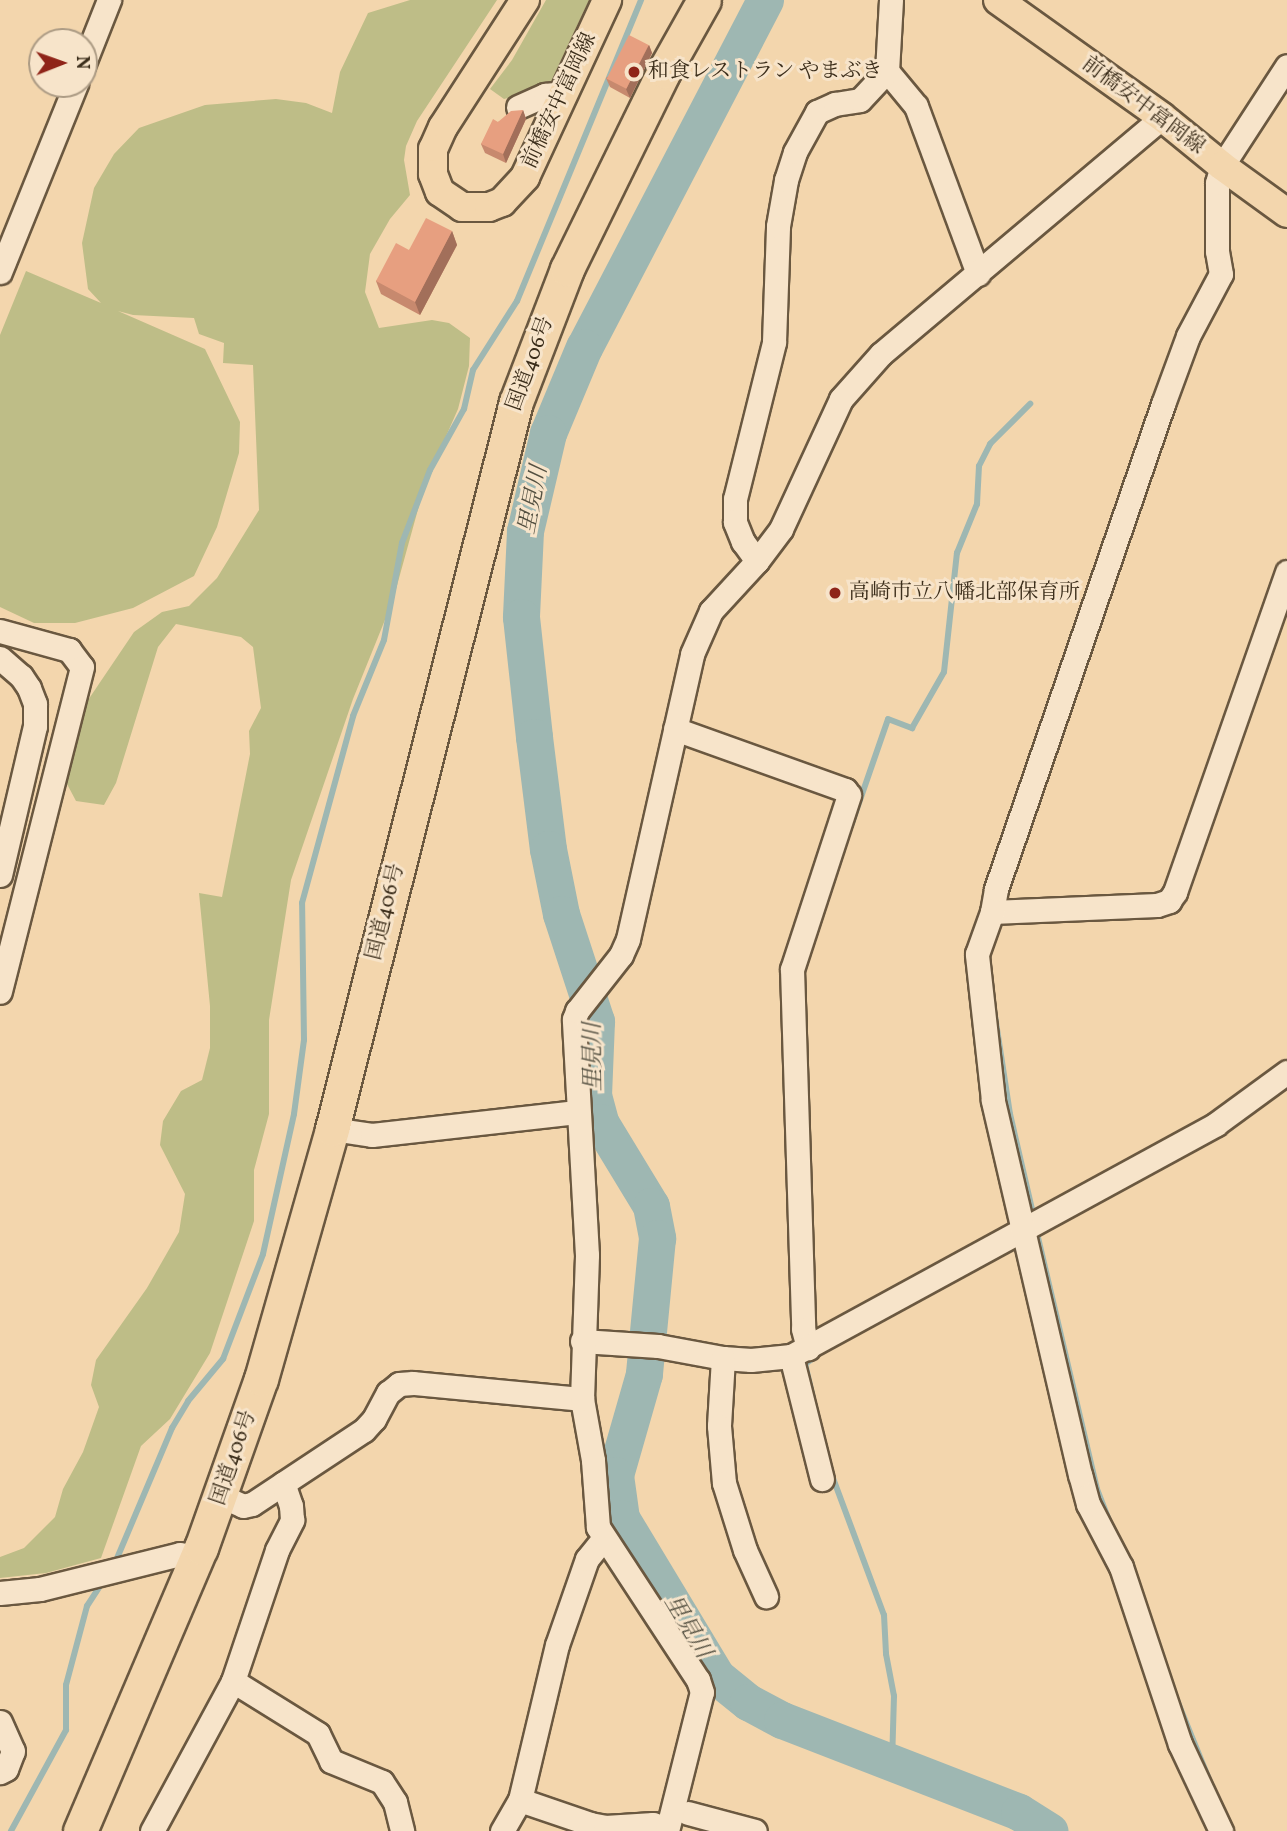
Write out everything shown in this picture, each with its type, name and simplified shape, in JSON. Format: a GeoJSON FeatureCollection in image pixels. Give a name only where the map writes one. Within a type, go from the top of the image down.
{"type":"FeatureCollection","features":[{"type":"Feature","properties":{"kind":"highway","name":"国道406号"},"geometry":{"type":"LineString","coordinates":[[80,1831],[198,1557],[261,1379],[332,1129],[516,402],[567,269],[664,71],[704,0]]}},
{"type":"Feature","properties":{"kind":"main road","name":"前橋安中富岡線"},"geometry":{"type":"LineString","coordinates":[[525,0],[443,127],[432,149],[433,174],[440,192],[462,207],[489,207],[502,202],[525,177],[607,0]]}},
{"type":"Feature","properties":{"kind":"main road","name":"前橋安中富岡線"},"geometry":{"type":"LineString","coordinates":[[998,0],[1162,117],[1222,166],[1287,213]]}},
{"type":"Feature","properties":{"kind":"street"},"geometry":{"type":"LineString","coordinates":[[98,28],[109,0]]}},
{"type":"Feature","properties":{"kind":"street"},"geometry":{"type":"LineString","coordinates":[[757,561],[734,522],[735,499],[743,456],[774,342],[778,226],[786,180],[795,152],[817,112],[835,104],[860,100],[887,71],[891,0]]}},
{"type":"Feature","properties":{"kind":"street"},"geometry":{"type":"LineString","coordinates":[[1221,1831],[1180,1744],[1121,1567],[1088,1504],[993,1100],[977,954],[992,912],[996,888],[1171,381],[1188,336],[1221,274],[1217,251],[1217,184],[1222,166],[1287,66]]}},
{"type":"Feature","properties":{"kind":"street"},"geometry":{"type":"LineString","coordinates":[[887,71],[916,106],[978,274]]}},
{"type":"Feature","properties":{"kind":"street"},"geometry":{"type":"LineString","coordinates":[[518,107],[545,96],[565,93]]}},
{"type":"Feature","properties":{"kind":"street"},"geometry":{"type":"LineString","coordinates":[[0,272],[70,98]]}},
{"type":"Feature","properties":{"kind":"street"},"geometry":{"type":"LineString","coordinates":[[520,1800],[590,1824],[605,1827],[646,1824],[667,1830],[702,1692],[698,1680],[603,1539],[598,1527],[593,1460],[582,1399],[586,1227],[573,1030],[577,1011],[621,955],[628,939],[692,654],[710,611],[757,561],[781,529],[841,399],[881,354],[1162,117]]}},
{"type":"Feature","properties":{"kind":"street"},"geometry":{"type":"LineString","coordinates":[[992,912],[1157,905],[1169,901],[1175,892],[1284,584]]}},
{"type":"Feature","properties":{"kind":"street"},"geometry":{"type":"LineString","coordinates":[[0,631],[69,650],[82,667],[0,992]]}},
{"type":"Feature","properties":{"kind":"street"},"geometry":{"type":"LineString","coordinates":[[0,658],[21,676],[35,705],[35,726],[25,778],[0,875]]}},
{"type":"Feature","properties":{"kind":"street"},"geometry":{"type":"LineString","coordinates":[[675,729],[845,790],[849,795],[792,969],[803,1329],[799,1352],[822,1479]]}},
{"type":"Feature","properties":{"kind":"street"},"geometry":{"type":"LineString","coordinates":[[582,1341],[658,1346],[723,1359],[751,1360],[799,1352],[1023,1232],[1216,1124],[1287,1072]]}},
{"type":"Feature","properties":{"kind":"street"},"geometry":{"type":"LineString","coordinates":[[332,1129],[384,1134],[577,1112]]}},
{"type":"Feature","properties":{"kind":"street"},"geometry":{"type":"LineString","coordinates":[[723,1359],[719,1413],[722,1474],[745,1550],[766,1596]]}},
{"type":"Feature","properties":{"kind":"street"},"geometry":{"type":"LineString","coordinates":[[221,1496],[243,1506],[252,1504],[364,1430],[374,1419],[388,1393],[399,1384],[413,1382],[582,1399]]}},
{"type":"Feature","properties":{"kind":"street"},"geometry":{"type":"LineString","coordinates":[[152,1831],[233,1681],[277,1550],[292,1520],[291,1506],[283,1483]]}},
{"type":"Feature","properties":{"kind":"street"},"geometry":{"type":"LineString","coordinates":[[502,1831],[520,1800],[557,1645],[587,1559],[603,1539]]}},
{"type":"Feature","properties":{"kind":"street"},"geometry":{"type":"LineString","coordinates":[[0,1592],[40,1589],[180,1554],[198,1557]]}},
{"type":"Feature","properties":{"kind":"street"},"geometry":{"type":"LineString","coordinates":[[233,1681],[317,1734],[331,1761],[382,1782],[395,1802],[402,1831]]}},
{"type":"Feature","properties":{"kind":"street"},"geometry":{"type":"LineString","coordinates":[[0,1722],[13,1751],[6,1769],[0,1772]]}},
{"type":"Feature","properties":{"kind":"street"},"geometry":{"type":"LineString","coordinates":[[688,1813],[755,1831]]}},
{"type":"Feature","properties":{"kind":"shaded area"},"geometry":{"type":"Polygon","coordinates":[[[410,0],[497,0],[417,121],[406,146],[404,160],[410,195],[390,219],[370,254],[365,292],[379,328],[432,320],[449,323],[470,338],[469,366],[458,409],[425,484],[393,600],[353,699],[291,880],[269,1020],[269,1114],[254,1170],[254,1221],[210,1353],[170,1419],[141,1446],[101,1558],[46,1573],[0,1578],[0,1557],[24,1548],[55,1517],[63,1489],[83,1452],[99,1407],[91,1385],[96,1360],[147,1288],[179,1232],[185,1194],[160,1145],[163,1121],[181,1091],[202,1080],[210,1048],[210,1006],[199,893],[222,897],[250,754],[249,731],[261,708],[253,647],[241,637],[176,624],[158,647],[116,783],[104,805],[76,801],[67,784],[82,709],[134,632],[162,612],[189,606],[217,578],[259,510],[253,365],[223,363],[224,343],[199,334],[194,318],[133,315],[118,311],[205,349],[240,422],[239,453],[217,527],[194,576],[133,608],[75,623],[34,623],[0,607],[0,335],[26,271],[101,303],[88,289],[82,243],[94,188],[114,154],[139,128],[205,105],[276,99],[306,103],[332,113],[340,72],[368,13],[410,0]]]}},
{"type":"Feature","properties":{"kind":"shaded area"},"geometry":{"type":"Polygon","coordinates":[[[546,0],[589,0],[548,88],[504,99],[490,89],[512,60],[546,0]]]}},
{"type":"Feature","properties":{"kind":"building"},"geometry":{"type":"Polygon","coordinates":[[[629,35],[649,45],[626,89],[607,79],[629,35]]]}},
{"type":"Feature","properties":{"kind":"building"},"geometry":{"type":"Polygon","coordinates":[[[523,110],[503,154],[481,144],[493,119],[498,122],[511,111],[523,110]]]}},
{"type":"Feature","properties":{"kind":"building"},"geometry":{"type":"Polygon","coordinates":[[[426,218],[452,231],[415,302],[376,281],[396,243],[409,250],[426,218]]]}},
{"type":"Feature","properties":{"kind":"waterway"},"geometry":{"type":"LineString","coordinates":[[115,1563],[172,1428],[188,1401],[223,1359],[263,1254],[294,1114],[304,1040],[302,903],[353,716],[384,640],[402,543],[430,470],[464,409],[473,370],[517,301],[641,0]]}},
{"type":"Feature","properties":{"kind":"waterway","name":"里見川"},"geometry":{"type":"LineString","coordinates":[[765,0],[584,347],[548,433],[525,531],[521,617],[534,737],[548,849],[561,914],[596,1021],[593,1095],[600,1122],[651,1206],[657,1238],[644,1374],[615,1475],[621,1518],[717,1677],[748,1702],[782,1720],[1019,1812],[1050,1831]]}},
{"type":"Feature","properties":{"kind":"waterway"},"geometry":{"type":"LineString","coordinates":[[851,826],[888,719],[912,728],[944,672],[957,553],[977,504],[979,466],[990,444],[1030,404]]}},
{"type":"Feature","properties":{"kind":"waterway"},"geometry":{"type":"LineString","coordinates":[[995,1016],[1010,1114],[1034,1218]]}},
{"type":"Feature","properties":{"kind":"waterway"},"geometry":{"type":"LineString","coordinates":[[1036,1229],[1097,1489],[1110,1523]]}},
{"type":"Feature","properties":{"kind":"waterway"},"geometry":{"type":"LineString","coordinates":[[813,1398],[805,1364],[815,1357]]}},
{"type":"Feature","properties":{"kind":"waterway"},"geometry":{"type":"LineString","coordinates":[[830,1470],[884,1615],[886,1654],[894,1696],[892,1763]]}},
{"type":"Feature","properties":{"kind":"waterway"},"geometry":{"type":"LineString","coordinates":[[11,1831],[66,1730],[66,1685],[87,1606],[103,1581]]}},
{"type":"Feature","properties":{"kind":"waterway"},"geometry":{"type":"LineString","coordinates":[[1177,1700],[1211,1784]]}},
{"type":"Feature","properties":{"kind":"place","name":"和食レストラン やまぶき"},"geometry":{"type":"Point","coordinates":[634,72]}},
{"type":"Feature","properties":{"kind":"place","name":"高崎市立八幡北部保育所"},"geometry":{"type":"Point","coordinates":[835,593]}}]}
